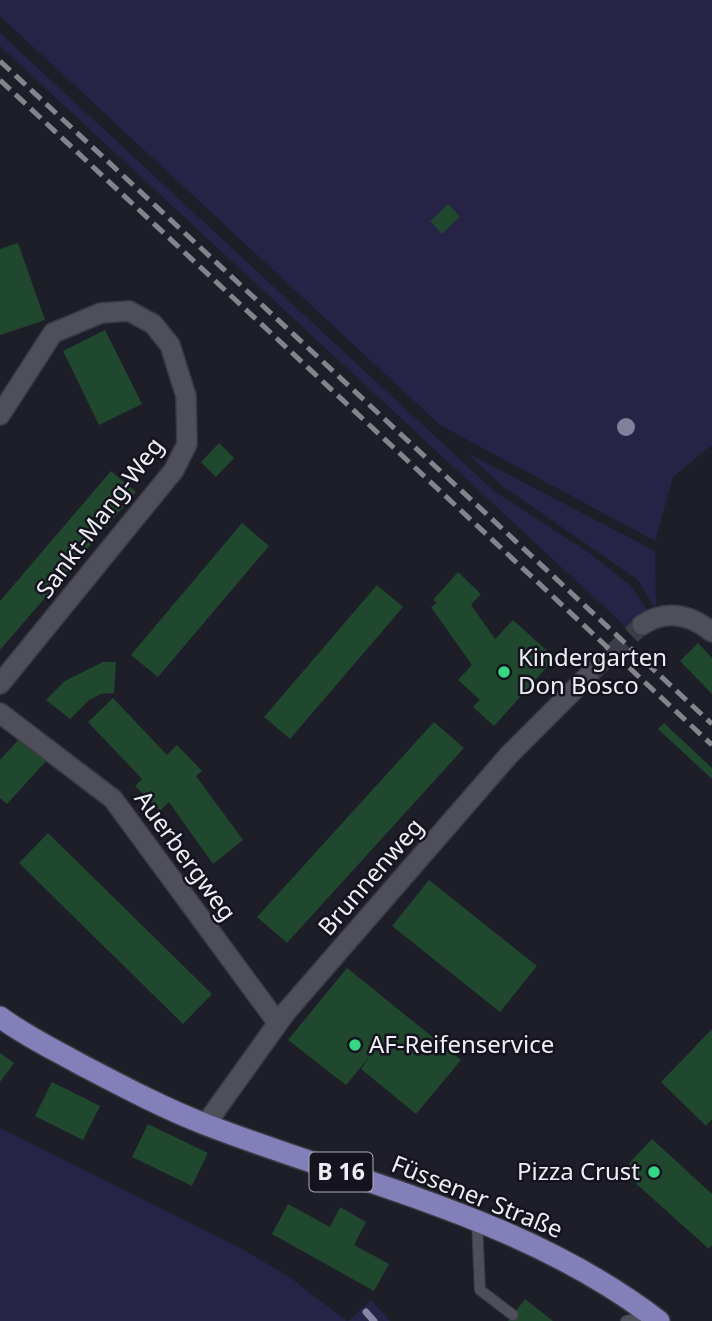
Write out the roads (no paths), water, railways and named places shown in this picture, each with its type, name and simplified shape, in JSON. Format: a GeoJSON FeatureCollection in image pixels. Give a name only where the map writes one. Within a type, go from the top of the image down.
{"type":"FeatureCollection","features":[{"type":"Feature","properties":{"kind":"main road","name":"Füssener Straße"},"geometry":{"type":"LineString","coordinates":[[0,1017],[110,1080],[205,1125],[477,1220],[538,1245],[616,1288],[656,1318]]}},
{"type":"Feature","properties":{"kind":"street","name":"Sankt-Mang-Weg"},"geometry":{"type":"LineString","coordinates":[[0,415],[53,333],[101,313],[129,311],[153,324],[170,345],[186,396],[187,444],[174,470],[0,684]]}},
{"type":"Feature","properties":{"kind":"street"},"geometry":{"type":"LineString","coordinates":[[642,625],[656,616],[673,614],[699,621],[712,632]]}},
{"type":"Feature","properties":{"kind":"street","name":"Brunnenweg"},"geometry":{"type":"LineString","coordinates":[[205,1125],[277,1022],[509,755],[589,675]]}},
{"type":"Feature","properties":{"kind":"street","name":"Auerbergweg"},"geometry":{"type":"LineString","coordinates":[[0,713],[113,799],[277,1022]]}},
{"type":"Feature","properties":{"kind":"lane"},"geometry":{"type":"LineString","coordinates":[[477,1220],[480,1290],[513,1315]]}},
{"type":"Feature","properties":{"kind":"lane"},"geometry":{"type":"LineString","coordinates":[[626,1321],[656,1318]]}},
{"type":"Feature","properties":{"kind":"waterway"},"geometry":{"type":"LineString","coordinates":[[366,1312],[374,1321]]}},
{"type":"Feature","properties":{"kind":"tunnel"},"geometry":{"type":"LineString","coordinates":[[589,675],[642,625]]}},
{"type":"Feature","properties":{"kind":"railway"},"geometry":{"type":"LineString","coordinates":[[0,61],[712,724]]}},
{"type":"Feature","properties":{"kind":"railway"},"geometry":{"type":"LineString","coordinates":[[0,80],[712,745]]}},
{"type":"Feature","properties":{"kind":"place","name":"Kindergarten Don Bosco"},"geometry":{"type":"Point","coordinates":[504,672]}},
{"type":"Feature","properties":{"kind":"place","name":"AF-Reifenservice"},"geometry":{"type":"Point","coordinates":[355,1045]}},
{"type":"Feature","properties":{"kind":"place","name":"Pizza Crust"},"geometry":{"type":"Point","coordinates":[654,1172]}}]}
